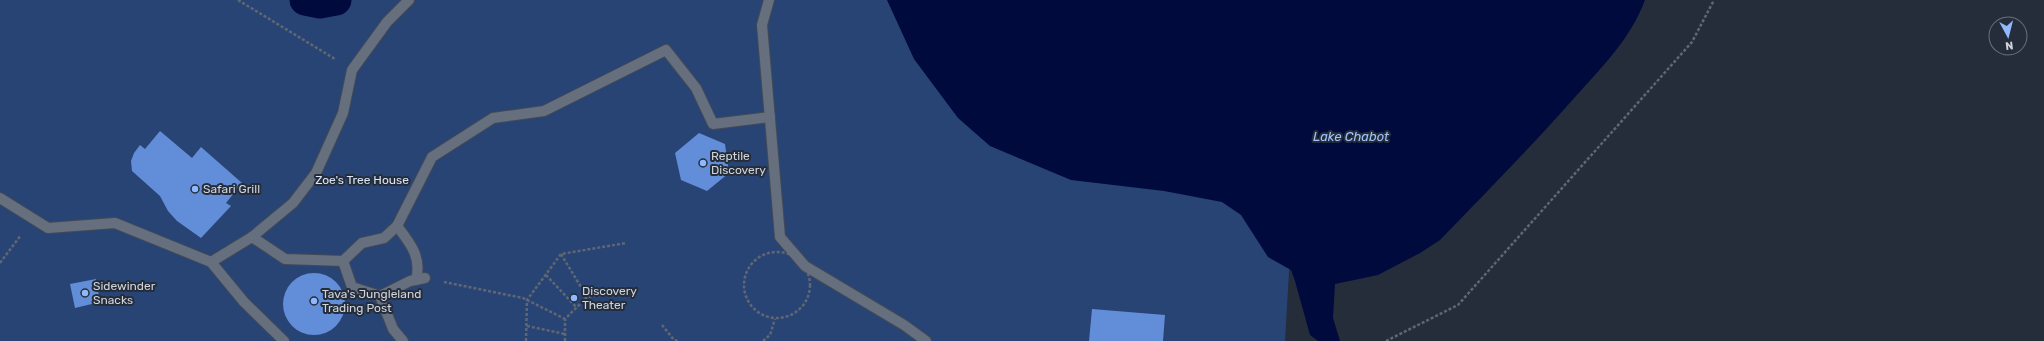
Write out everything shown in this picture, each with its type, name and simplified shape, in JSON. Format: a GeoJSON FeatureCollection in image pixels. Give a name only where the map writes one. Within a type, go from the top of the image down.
{"type":"FeatureCollection","features":[{"type":"Feature","properties":{"kind":"street"},"geometry":{"type":"LineString","coordinates":[[211,262],[252,237],[293,203],[316,173],[343,113],[352,70],[387,22],[409,0]]}},
{"type":"Feature","properties":{"kind":"street"},"geometry":{"type":"LineString","coordinates":[[769,0],[762,25],[780,238],[805,266],[904,325],[926,341]]}},
{"type":"Feature","properties":{"kind":"street"},"geometry":{"type":"LineString","coordinates":[[252,237],[285,258],[342,261],[362,243],[384,238],[397,226],[432,157],[493,118],[544,111],[666,50],[696,88],[714,124],[770,117]]}},
{"type":"Feature","properties":{"kind":"street"},"geometry":{"type":"LineString","coordinates":[[0,198],[48,228],[115,223],[211,262],[244,302],[284,341]]}},
{"type":"Feature","properties":{"kind":"street"},"geometry":{"type":"LineString","coordinates":[[342,261],[352,287],[380,296],[420,279],[418,259],[415,250],[397,226]]}},
{"type":"Feature","properties":{"kind":"street"},"geometry":{"type":"LineString","coordinates":[[380,296],[392,329],[403,341]]}},
{"type":"Feature","properties":{"kind":"path"},"geometry":{"type":"LineString","coordinates":[[238,0],[352,70]]}},
{"type":"Feature","properties":{"kind":"path"},"geometry":{"type":"LineString","coordinates":[[1386,341],[1458,305],[1692,42],[1714,0]]}},
{"type":"Feature","properties":{"kind":"path"},"geometry":{"type":"LineString","coordinates":[[0,263],[34,219]]}},
{"type":"Feature","properties":{"kind":"path"},"geometry":{"type":"LineString","coordinates":[[526,341],[527,300],[561,254],[626,242]]}},
{"type":"Feature","properties":{"kind":"path"},"geometry":{"type":"LineString","coordinates":[[778,252],[788,254],[805,266],[810,276],[811,286],[809,297],[803,306],[786,318],[775,319],[764,316],[754,310],[747,301],[744,290],[745,279],[749,268],[756,259],[766,254],[778,252]]}},
{"type":"Feature","properties":{"kind":"path"},"geometry":{"type":"LineString","coordinates":[[561,254],[587,297]]}},
{"type":"Feature","properties":{"kind":"path"},"geometry":{"type":"LineString","coordinates":[[546,275],[577,308]]}},
{"type":"Feature","properties":{"kind":"path"},"geometry":{"type":"LineString","coordinates":[[420,279],[527,300],[565,319]]}},
{"type":"Feature","properties":{"kind":"path"},"geometry":{"type":"LineString","coordinates":[[565,341],[565,319],[587,297],[619,292]]}},
{"type":"Feature","properties":{"kind":"path"},"geometry":{"type":"LineString","coordinates":[[763,341],[770,335],[775,319]]}},
{"type":"Feature","properties":{"kind":"path"},"geometry":{"type":"LineString","coordinates":[[662,325],[674,340],[678,341]]}},
{"type":"Feature","properties":{"kind":"path"},"geometry":{"type":"LineString","coordinates":[[527,326],[565,334]]}},
{"type":"Feature","properties":{"kind":"green space","name":"Zoe's Tree House"},"geometry":{"type":"Polygon","coordinates":[[[0,0],[940,0],[1197,141],[1291,238],[1285,341],[0,341],[0,0]]]}},
{"type":"Feature","properties":{"kind":"water","name":"Lake Chabot"},"geometry":{"type":"Polygon","coordinates":[[[887,0],[1645,0],[1632,27],[1606,62],[1543,132],[1440,240],[1420,253],[1378,275],[1335,284],[1333,318],[1340,341],[1318,341],[1310,335],[1291,270],[1268,257],[1241,215],[1222,202],[1164,191],[1071,180],[990,146],[958,118],[914,59],[887,0]]]}},
{"type":"Feature","properties":{"kind":"building","name":"Safari Grill"},"geometry":{"type":"Polygon","coordinates":[[[160,131],[192,158],[201,147],[242,183],[226,203],[231,206],[201,238],[177,221],[168,211],[160,196],[132,171],[131,161],[134,153],[140,145],[145,149],[160,131]]]}},
{"type":"Feature","properties":{"kind":"building","name":"Reptile Discovery"},"geometry":{"type":"Polygon","coordinates":[[[699,133],[725,144],[729,173],[707,191],[681,180],[675,153],[699,133]]]}},
{"type":"Feature","properties":{"kind":"building","name":"Tava's Jungleland Trading Post"},"geometry":{"type":"Polygon","coordinates":[[[308,273],[320,273],[336,282],[343,292],[345,304],[343,316],[336,326],[320,335],[308,335],[297,330],[288,321],[283,310],[283,298],[288,287],[297,278],[308,273]]]}},
{"type":"Feature","properties":{"kind":"building","name":"Sidewinder Snacks"},"geometry":{"type":"Polygon","coordinates":[[[96,279],[100,302],[75,308],[70,284],[96,279]]]}},
{"type":"Feature","properties":{"kind":"building"},"geometry":{"type":"Polygon","coordinates":[[[1092,309],[1165,315],[1163,341],[1089,341],[1092,309]]]}},
{"type":"Feature","properties":{"kind":"waterway"},"geometry":{"type":"LineString","coordinates":[[305,0],[320,3],[336,0]]}},
{"type":"Feature","properties":{"kind":"place","name":"Reptile Discovery"},"geometry":{"type":"Point","coordinates":[703,163]}},
{"type":"Feature","properties":{"kind":"place","name":"Safari Grill"},"geometry":{"type":"Point","coordinates":[195,189]}},
{"type":"Feature","properties":{"kind":"place","name":"Sidewinder Snacks"},"geometry":{"type":"Point","coordinates":[85,293]}},
{"type":"Feature","properties":{"kind":"place","name":"Discovery Theater"},"geometry":{"type":"Point","coordinates":[574,298]}},
{"type":"Feature","properties":{"kind":"place","name":"Tava's Jungleland Trading Post"},"geometry":{"type":"Point","coordinates":[314,301]}}]}
